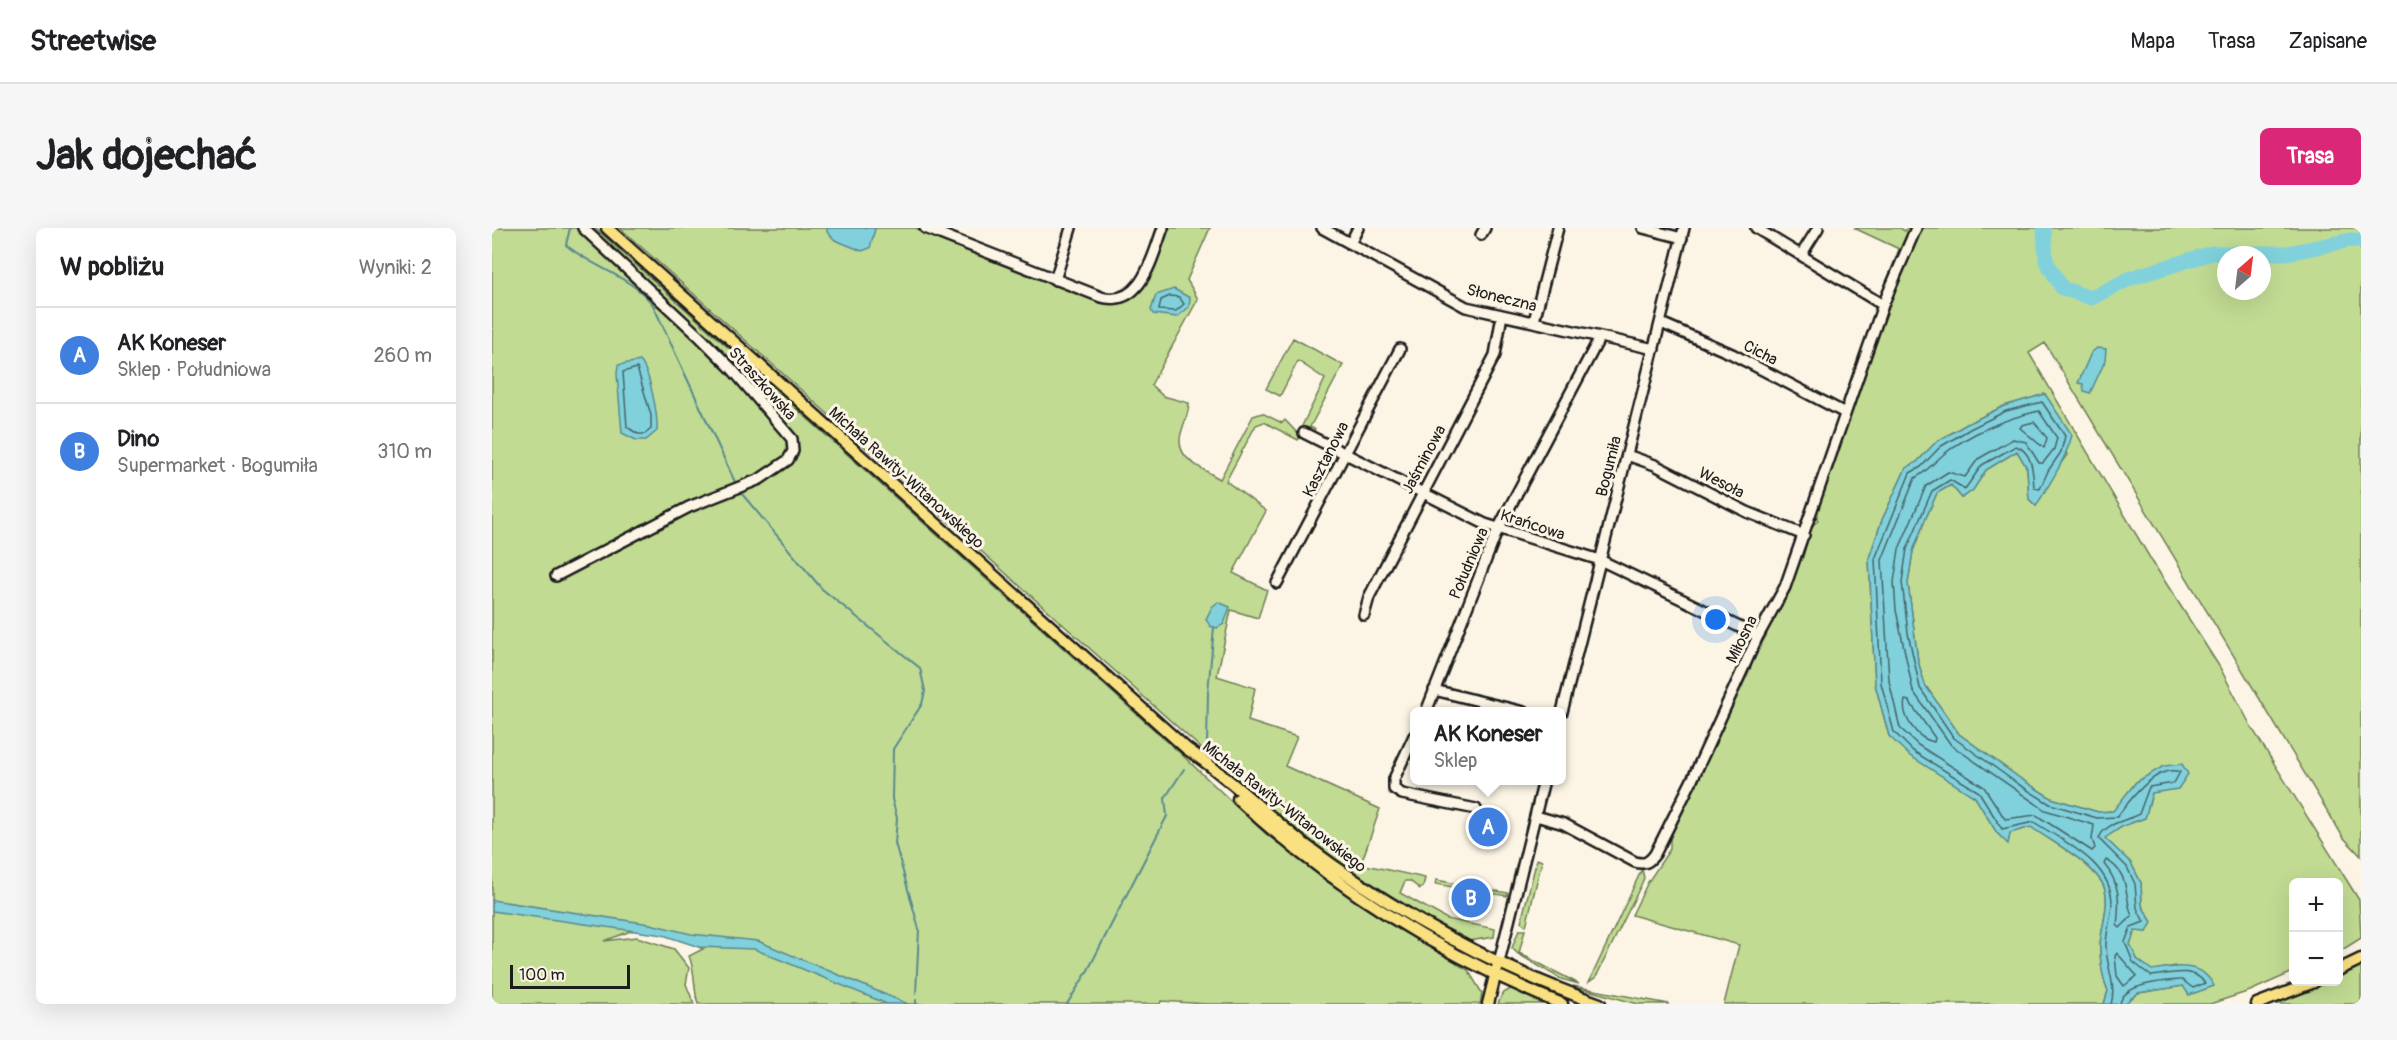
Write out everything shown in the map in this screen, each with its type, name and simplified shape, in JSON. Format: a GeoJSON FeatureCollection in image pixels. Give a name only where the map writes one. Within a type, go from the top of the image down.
{"type":"FeatureCollection","features":[{"type":"Feature","properties":{"kind":"main road","name":"Michała Rawity-Witanowskiego"},"geometry":{"type":"LineString","coordinates":[[607,228],[1187,749],[1276,822],[1350,876],[1427,926],[1499,962],[1595,1002]]}},
{"type":"Feature","properties":{"kind":"main road","name":"Michała Rawity-Witanowskiego"},"geometry":{"type":"LineString","coordinates":[[1187,749],[1263,822],[1343,886],[1421,937],[1496,975],[1562,1004]]}},
{"type":"Feature","properties":{"kind":"main road"},"geometry":{"type":"LineString","coordinates":[[2343,968],[2361,959]]}},
{"type":"Feature","properties":{"kind":"main road"},"geometry":{"type":"LineString","coordinates":[[1488,1004],[1499,962]]}},
{"type":"Feature","properties":{"kind":"main road"},"geometry":{"type":"LineString","coordinates":[[2257,1004],[2302,986]]}},
{"type":"Feature","properties":{"kind":"street","name":"Straszkowska"},"geometry":{"type":"LineString","coordinates":[[556,576],[689,507],[760,479],[788,460],[793,451],[792,439],[732,369],[583,228]]}},
{"type":"Feature","properties":{"kind":"street"},"geometry":{"type":"LineString","coordinates":[[924,228],[1101,297],[1122,299],[1134,291],[1144,277],[1163,228]]}},
{"type":"Feature","properties":{"kind":"street"},"geometry":{"type":"LineString","coordinates":[[1055,280],[1071,228]]}},
{"type":"Feature","properties":{"kind":"street","name":"Słoneczna"},"geometry":{"type":"LineString","coordinates":[[1322,228],[1466,307],[1654,349]]}},
{"type":"Feature","properties":{"kind":"street"},"geometry":{"type":"LineString","coordinates":[[1350,244],[1358,228]]}},
{"type":"Feature","properties":{"kind":"street"},"geometry":{"type":"LineString","coordinates":[[1534,321],[1558,228]]}},
{"type":"Feature","properties":{"kind":"street"},"geometry":{"type":"LineString","coordinates":[[1643,228],[1682,238]]}},
{"type":"Feature","properties":{"kind":"street","name":"Bogumiła"},"geometry":{"type":"LineString","coordinates":[[1563,707],[1684,228]]}},
{"type":"Feature","properties":{"kind":"street"},"geometry":{"type":"LineString","coordinates":[[1756,228],[1883,305]]}},
{"type":"Feature","properties":{"kind":"street"},"geometry":{"type":"LineString","coordinates":[[1801,255],[1818,228]]}},
{"type":"Feature","properties":{"kind":"street","name":"Miłosna"},"geometry":{"type":"LineString","coordinates":[[1536,816],[1564,824],[1635,862],[1642,864],[1649,862],[1693,778],[1758,636],[1785,587],[1883,305],[1916,228]]}},
{"type":"Feature","properties":{"kind":"street","name":"Jaśminowa"},"geometry":{"type":"LineString","coordinates":[[1364,615],[1370,597],[1422,493],[1495,355],[1502,315]]}},
{"type":"Feature","properties":{"kind":"street","name":"Cicha"},"geometry":{"type":"LineString","coordinates":[[1660,323],[1732,354],[1845,413]]}},
{"type":"Feature","properties":{"kind":"street","name":"Południowa"},"geometry":{"type":"LineString","coordinates":[[1428,707],[1498,529],[1600,337]]}},
{"type":"Feature","properties":{"kind":"street","name":"Kasztanowa"},"geometry":{"type":"LineString","coordinates":[[1277,583],[1400,349]]}},
{"type":"Feature","properties":{"kind":"street","name":"Krańcowa"},"geometry":{"type":"LineString","coordinates":[[1304,433],[1498,529],[1599,561],[1758,636]]}},
{"type":"Feature","properties":{"kind":"street","name":"Wesoła"},"geometry":{"type":"LineString","coordinates":[[1627,455],[1655,465],[1747,512],[1804,536]]}},
{"type":"Feature","properties":{"kind":"street"},"geometry":{"type":"LineString","coordinates":[[1434,690],[1507,707]]}},
{"type":"Feature","properties":{"kind":"street"},"geometry":{"type":"LineString","coordinates":[[1410,744],[1394,779],[1394,789],[1402,794],[1476,809]]}},
{"type":"Feature","properties":{"kind":"street"},"geometry":{"type":"LineString","coordinates":[[1499,962],[1543,785]]}},
{"type":"Feature","properties":{"kind":"green space"},"geometry":{"type":"Polygon","coordinates":[[[492,228],[580,228],[734,375],[790,442],[787,456],[760,479],[796,449],[755,392],[586,228],[595,228],[1180,753],[1266,834],[1340,890],[1389,923],[1458,961],[1457,964],[1468,970],[1482,993],[1480,1004],[1207,1004],[1161,1001],[1160,1004],[698,1004],[689,956],[703,949],[650,924],[604,941],[637,937],[674,949],[689,968],[686,984],[694,1004],[492,1004],[492,228]],[[681,516],[574,568],[610,555],[681,516]]]}},
{"type":"Feature","properties":{"kind":"green space"},"geometry":{"type":"Polygon","coordinates":[[[620,228],[915,228],[1100,300],[1119,302],[1128,299],[1144,283],[1168,228],[1210,228],[1187,280],[1198,299],[1151,385],[1163,396],[1189,403],[1180,440],[1181,448],[1184,455],[1197,466],[1220,479],[1253,416],[1262,413],[1282,423],[1285,420],[1300,436],[1298,440],[1264,422],[1256,425],[1226,481],[1266,511],[1233,573],[1267,590],[1258,618],[1231,610],[1217,676],[1255,688],[1248,721],[1297,737],[1285,766],[1380,809],[1361,864],[1425,878],[1423,887],[1420,889],[1410,881],[1405,881],[1400,893],[1447,919],[1495,929],[1494,937],[1469,941],[1467,944],[1386,896],[1321,850],[1259,800],[620,228]]]}},
{"type":"Feature","properties":{"kind":"green space"},"geometry":{"type":"Polygon","coordinates":[[[1854,228],[1900,228],[1905,231],[1907,228],[1914,228],[1885,296],[1880,299],[1899,249],[1854,228]]]}},
{"type":"Feature","properties":{"kind":"green space"},"geometry":{"type":"Polygon","coordinates":[[[1916,228],[2361,228],[2361,856],[2343,837],[2045,343],[2029,353],[2150,558],[2219,666],[2252,728],[2359,900],[2361,938],[2343,949],[2343,878],[2289,878],[2289,974],[2250,991],[2210,1004],[2124,1004],[2138,993],[2183,986],[2175,966],[2152,971],[2137,959],[2130,944],[2135,931],[2147,932],[2152,922],[2142,906],[2141,883],[2131,863],[2104,838],[2123,826],[2145,818],[2152,793],[2136,782],[2114,811],[2098,812],[2051,798],[1959,734],[1925,685],[1918,661],[1908,583],[1913,551],[1925,520],[1937,493],[1951,485],[1962,498],[1973,490],[1986,470],[2017,451],[2027,468],[2029,499],[2036,506],[2053,474],[2067,455],[2045,394],[2004,406],[1967,424],[1936,442],[1917,462],[1906,468],[1882,520],[1869,558],[1875,684],[1889,736],[1975,797],[1997,833],[2008,843],[2010,833],[2031,827],[2077,858],[2101,881],[2106,896],[2100,945],[2104,980],[2108,991],[2104,1004],[1724,1004],[1739,945],[1632,915],[1648,882],[1670,849],[1670,838],[1747,668],[1767,634],[1755,629],[1772,598],[1782,602],[1786,598],[1795,569],[1803,557],[1811,526],[1818,521],[1815,511],[1887,310],[1883,305],[1916,228]]]}},
{"type":"Feature","properties":{"kind":"green space"},"geometry":{"type":"Polygon","coordinates":[[[1293,338],[1343,365],[1310,427],[1315,429],[1312,433],[1302,426],[1325,379],[1298,361],[1280,396],[1266,389],[1293,338]]]}},
{"type":"Feature","properties":{"kind":"green space"},"geometry":{"type":"Polygon","coordinates":[[[1537,859],[1542,861],[1526,926],[1521,922],[1537,859]]]}},
{"type":"Feature","properties":{"kind":"green space"},"geometry":{"type":"Polygon","coordinates":[[[1642,869],[1644,878],[1641,885],[1596,977],[1589,982],[1642,869]]]}},
{"type":"Feature","properties":{"kind":"green space"},"geometry":{"type":"Polygon","coordinates":[[[1436,880],[1508,893],[1507,896],[1435,884],[1436,880]]]}},
{"type":"Feature","properties":{"kind":"green space"},"geometry":{"type":"Polygon","coordinates":[[[1519,930],[1525,930],[1519,953],[1579,984],[1561,979],[1518,954],[1512,948],[1519,930]]]}},
{"type":"Feature","properties":{"kind":"green space"},"geometry":{"type":"Polygon","coordinates":[[[2361,966],[2361,1004],[2276,1004],[2319,986],[2343,986],[2343,975],[2361,966]]]}},
{"type":"Feature","properties":{"kind":"green space"},"geometry":{"type":"Polygon","coordinates":[[[1573,986],[1669,1004],[1638,1004],[1573,986]]]}},
{"type":"Feature","properties":{"kind":"green space"},"geometry":{"type":"Polygon","coordinates":[[[1512,988],[1553,1004],[1498,1004],[1502,994],[1512,988]]]}},
{"type":"Feature","properties":{"kind":"water"},"geometry":{"type":"Polygon","coordinates":[[[827,228],[875,229],[870,248],[862,251],[835,240],[827,232],[827,228]]]}},
{"type":"Feature","properties":{"kind":"water"},"geometry":{"type":"Polygon","coordinates":[[[1174,289],[1190,298],[1189,307],[1177,317],[1153,314],[1151,310],[1156,295],[1174,289]]]}},
{"type":"Feature","properties":{"kind":"water"},"geometry":{"type":"Polygon","coordinates":[[[2097,348],[2106,349],[2105,361],[2090,393],[2084,391],[2083,384],[2078,383],[2091,353],[2097,348]]]}},
{"type":"Feature","properties":{"kind":"water"},"geometry":{"type":"Polygon","coordinates":[[[640,361],[650,384],[657,424],[657,431],[646,440],[636,440],[622,433],[617,374],[618,365],[640,361]]]}},
{"type":"Feature","properties":{"kind":"water"},"geometry":{"type":"Polygon","coordinates":[[[2045,394],[2072,435],[2052,481],[2036,506],[2029,499],[2027,468],[2017,451],[1986,470],[1973,490],[1962,498],[1951,485],[1937,493],[1913,551],[1908,583],[1918,661],[1925,685],[1959,734],[2051,798],[2098,812],[2113,811],[2136,782],[2164,766],[2182,764],[2188,774],[2178,789],[2152,793],[2145,818],[2123,826],[2105,838],[2131,863],[2141,883],[2142,906],[2152,922],[2147,932],[2135,931],[2130,944],[2137,959],[2152,970],[2170,967],[2195,969],[2209,978],[2214,986],[2189,995],[2183,986],[2138,993],[2124,1004],[2104,1004],[2108,991],[2100,957],[2100,945],[2106,896],[2101,881],[2078,858],[2031,827],[2010,833],[2008,844],[1997,833],[1975,797],[1910,756],[1889,736],[1875,684],[1869,558],[1882,520],[1906,468],[1917,462],[1936,442],[1967,424],[2004,406],[2045,394]]]}},
{"type":"Feature","properties":{"kind":"water"},"geometry":{"type":"Polygon","coordinates":[[[1218,602],[1230,607],[1224,624],[1217,628],[1210,626],[1206,619],[1212,607],[1218,602]]]}},
{"type":"Feature","properties":{"kind":"water"},"geometry":{"type":"Polygon","coordinates":[[[492,900],[650,924],[691,934],[758,941],[908,1004],[887,1004],[754,949],[699,947],[663,935],[492,911],[492,900]]]}},
{"type":"Feature","properties":{"kind":"waterway"},"geometry":{"type":"LineString","coordinates":[[570,228],[566,245],[623,279],[653,305],[735,482]]}},
{"type":"Feature","properties":{"kind":"waterway"},"geometry":{"type":"LineString","coordinates":[[2044,228],[2046,261],[2062,288],[2091,298],[2131,278],[2212,253],[2288,253],[2351,240],[2361,241]]}},
{"type":"Feature","properties":{"kind":"waterway"},"geometry":{"type":"LineString","coordinates":[[742,494],[822,589],[920,668],[925,691],[922,704],[893,749],[892,799],[897,818],[895,843],[919,929],[916,994]]}},
{"type":"Feature","properties":{"kind":"waterway"},"geometry":{"type":"LineString","coordinates":[[1207,745],[1208,692],[1214,627]]}},
{"type":"Feature","properties":{"kind":"waterway"},"geometry":{"type":"LineString","coordinates":[[1067,1004],[1087,972],[1167,816],[1165,798],[1184,769]]}},
{"type":"Feature","properties":{"kind":"place","name":"AK Koneser"},"geometry":{"type":"Point","coordinates":[1488,827]}},
{"type":"Feature","properties":{"kind":"place","name":"Dino"},"geometry":{"type":"Point","coordinates":[1471,898]}}]}
